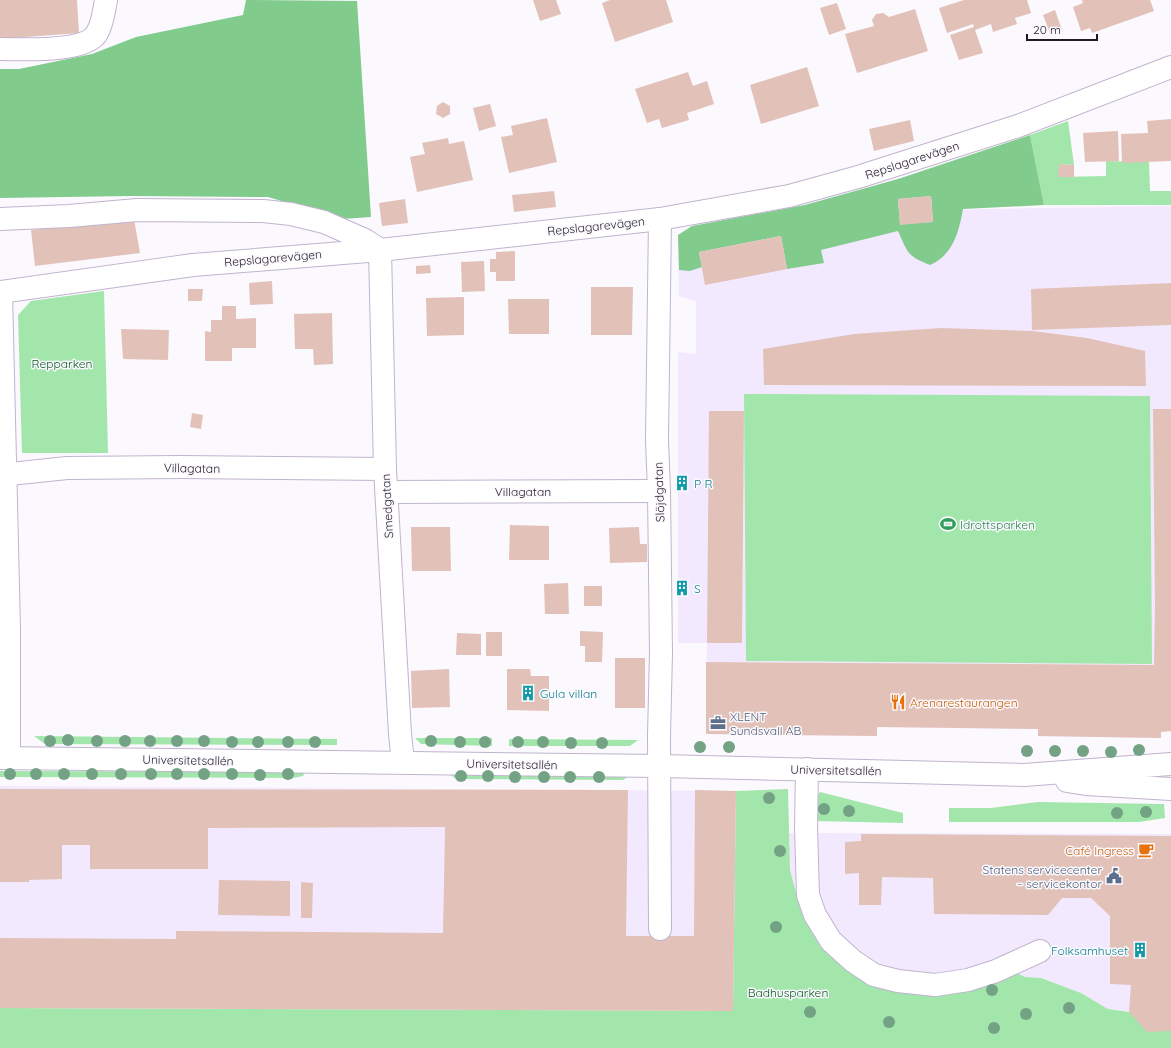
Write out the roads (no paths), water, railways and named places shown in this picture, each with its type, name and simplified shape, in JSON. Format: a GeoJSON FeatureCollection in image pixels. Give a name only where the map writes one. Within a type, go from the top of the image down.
{"type":"FeatureCollection","features":[{"type":"Feature","properties":{"kind":"street"},"geometry":{"type":"LineString","coordinates":[[0,49],[48,49],[78,45],[89,40],[97,34],[106,0]]}},
{"type":"Feature","properties":{"kind":"street","name":"Repslagarevägen"},"geometry":{"type":"LineString","coordinates":[[0,292],[193,265],[380,250],[660,219],[790,196],[858,177],[1018,126],[1171,67]]}},
{"type":"Feature","properties":{"kind":"street"},"geometry":{"type":"LineString","coordinates":[[0,219],[69,216],[137,210],[263,211],[291,214],[324,222],[365,240],[380,250]]}},
{"type":"Feature","properties":{"kind":"street","name":"Slöjdgatan"},"geometry":{"type":"LineString","coordinates":[[660,219],[657,440],[661,653],[659,736],[661,766],[660,929]]}},
{"type":"Feature","properties":{"kind":"street","name":"Smedgatan"},"geometry":{"type":"LineString","coordinates":[[380,250],[385,469],[400,734],[403,762]]}},
{"type":"Feature","properties":{"kind":"street"},"geometry":{"type":"LineString","coordinates":[[0,292],[3,475],[10,727],[4,758]]}},
{"type":"Feature","properties":{"kind":"street","name":"Villagatan"},"geometry":{"type":"LineString","coordinates":[[3,475],[66,468],[181,467],[385,469]]}},
{"type":"Feature","properties":{"kind":"street","name":"Villagatan"},"geometry":{"type":"LineString","coordinates":[[387,492],[659,491]]}},
{"type":"Feature","properties":{"kind":"street","name":"Universitetsallén"},"geometry":{"type":"LineString","coordinates":[[4,758],[661,766],[1024,775],[1171,764]]}},
{"type":"Feature","properties":{"kind":"street"},"geometry":{"type":"LineString","coordinates":[[806,769],[808,895],[815,916],[831,941],[853,961],[874,975],[898,981],[935,985],[968,980],[996,972],[1040,951]]}},
{"type":"Feature","properties":{"kind":"street","name":"Universitetsallén"},"geometry":{"type":"LineString","coordinates":[[1024,775],[1086,784],[1171,789]]}},
{"type":"Feature","properties":{"kind":"place","name":"P R"},"geometry":{"type":"Point","coordinates":[682,483]}},
{"type":"Feature","properties":{"kind":"place","name":"Idrottsparken"},"geometry":{"type":"Point","coordinates":[948,524]}},
{"type":"Feature","properties":{"kind":"place","name":"S"},"geometry":{"type":"Point","coordinates":[682,588]}},
{"type":"Feature","properties":{"kind":"place","name":"Gula villan"},"geometry":{"type":"Point","coordinates":[528,693]}},
{"type":"Feature","properties":{"kind":"place","name":"Arenarestaurangen"},"geometry":{"type":"Point","coordinates":[898,702]}},
{"type":"Feature","properties":{"kind":"place","name":"XLENT Sundsvall AB"},"geometry":{"type":"Point","coordinates":[718,723]}},
{"type":"Feature","properties":{"kind":"place","name":"Café Ingress"},"geometry":{"type":"Point","coordinates":[1146,850]}},
{"type":"Feature","properties":{"kind":"place","name":"Statens servicecenter – servicekontor"},"geometry":{"type":"Point","coordinates":[1114,876]}},
{"type":"Feature","properties":{"kind":"place","name":"Folksamhuset"},"geometry":{"type":"Point","coordinates":[1140,950]}},
{"type":"Feature","properties":{"kind":"park label","name":"Repparken"},"geometry":{"type":"Point","coordinates":[62,363]}},
{"type":"Feature","properties":{"kind":"park label","name":"Badhusparken"},"geometry":{"type":"Point","coordinates":[788,992]}}]}
